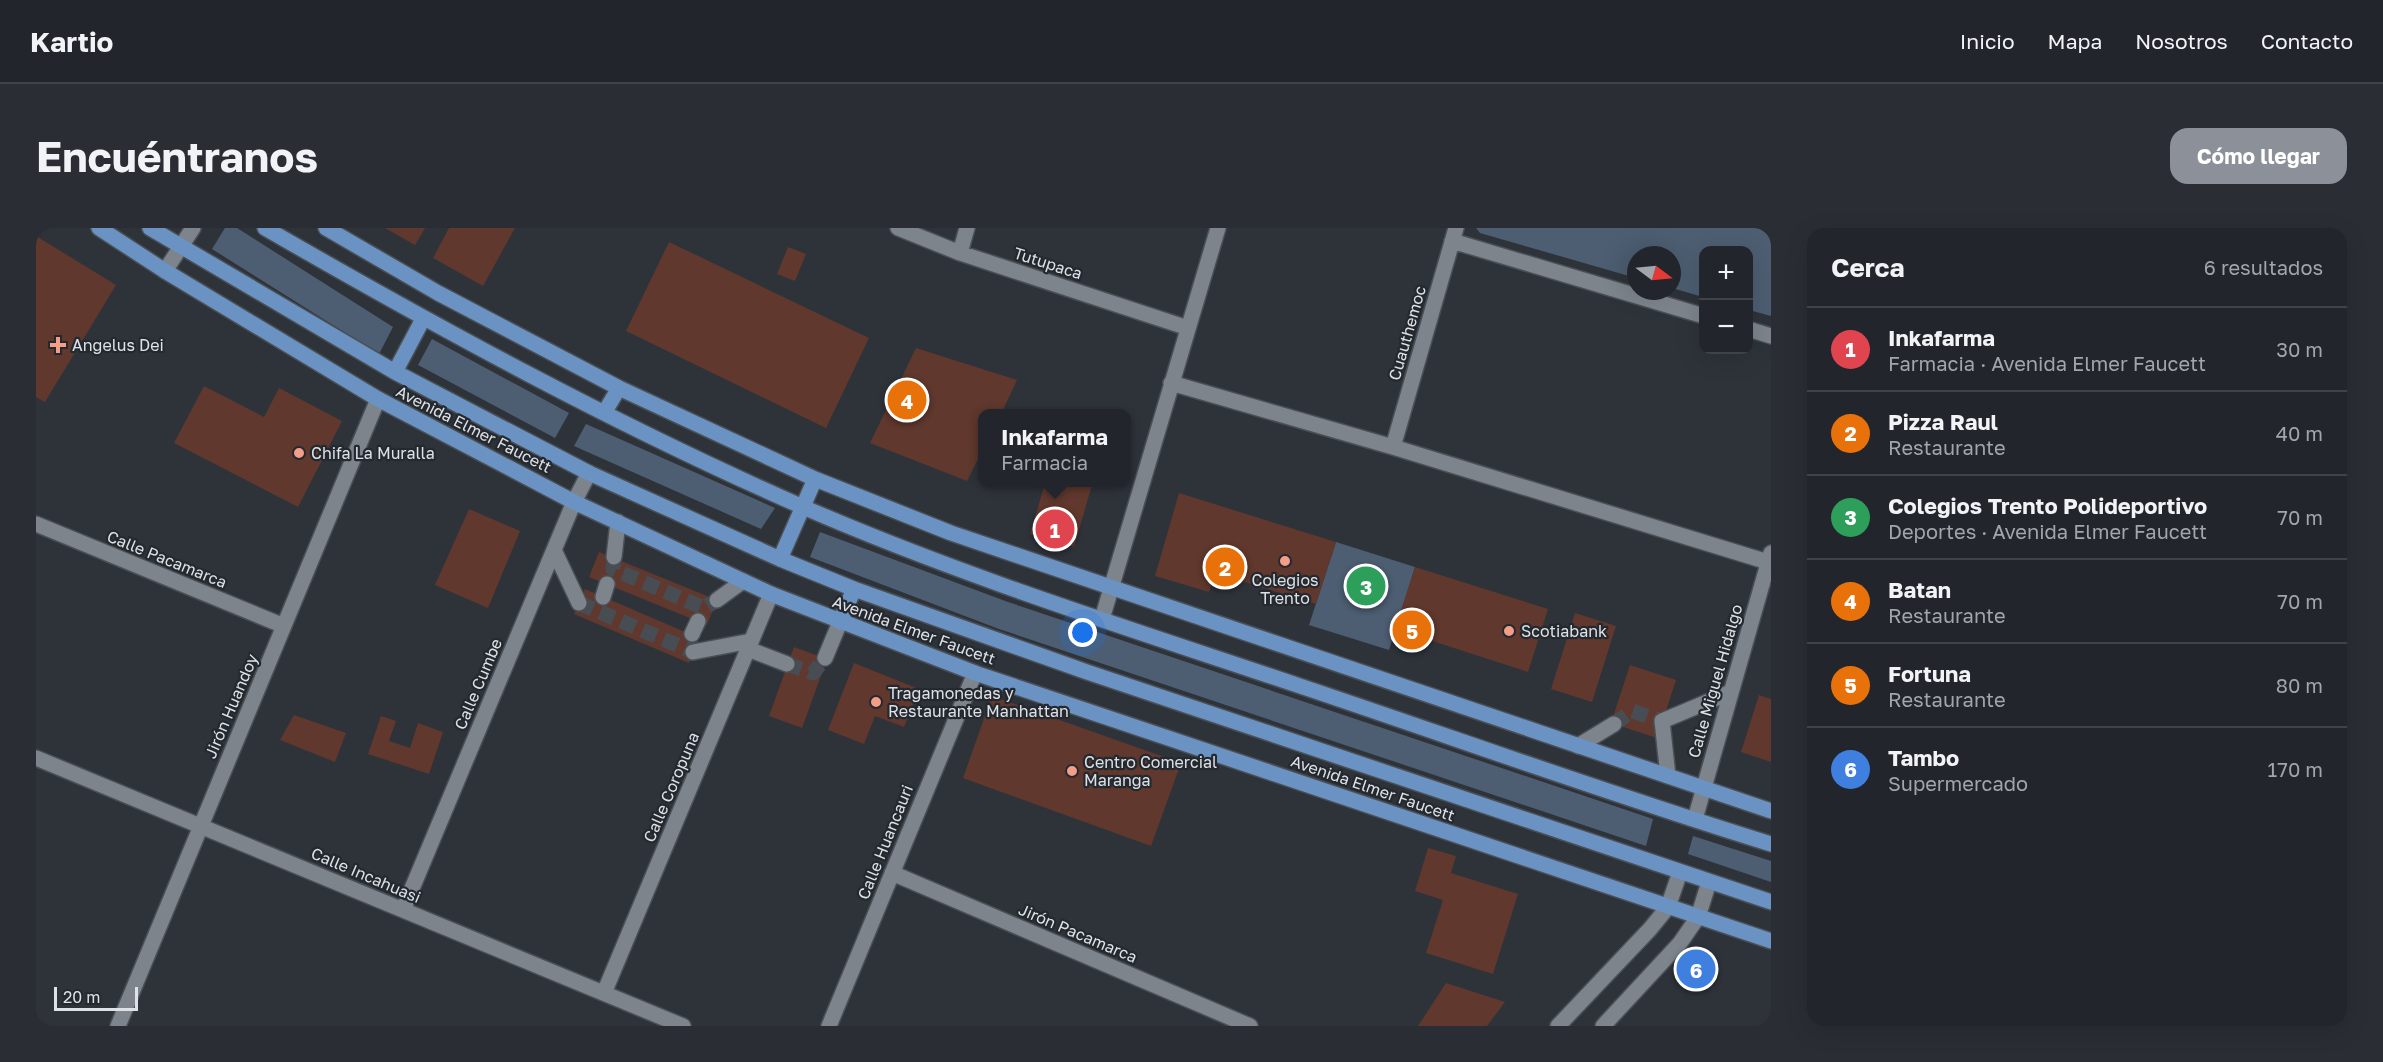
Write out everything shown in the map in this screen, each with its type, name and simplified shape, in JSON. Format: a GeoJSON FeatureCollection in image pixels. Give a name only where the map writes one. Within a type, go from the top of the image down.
{"type":"FeatureCollection","features":[{"type":"Feature","properties":{"kind":"main road","name":"Avenida Elmer Faucett"},"geometry":{"type":"LineString","coordinates":[[99,228],[165,271],[378,399],[574,501],[771,594],[975,673],[1771,941]]}},
{"type":"Feature","properties":{"kind":"main road","name":"Avenida Elmer Faucett"},"geometry":{"type":"LineString","coordinates":[[150,228],[395,372],[589,473],[780,559],[854,589],[1087,672],[1771,902]]}},
{"type":"Feature","properties":{"kind":"main road"},"geometry":{"type":"LineString","coordinates":[[265,228],[423,320],[604,413],[803,507],[941,562],[1102,619],[1771,844]]}},
{"type":"Feature","properties":{"kind":"main road"},"geometry":{"type":"LineString","coordinates":[[326,228],[438,293],[619,388],[815,479],[951,533],[1771,811]]}},
{"type":"Feature","properties":{"kind":"main road"},"geometry":{"type":"LineString","coordinates":[[395,372],[423,320]]}},
{"type":"Feature","properties":{"kind":"main road"},"geometry":{"type":"LineString","coordinates":[[604,413],[619,388]]}},
{"type":"Feature","properties":{"kind":"main road"},"geometry":{"type":"LineString","coordinates":[[780,559],[815,479]]}},
{"type":"Feature","properties":{"kind":"main road"},"geometry":{"type":"LineString","coordinates":[[840,622],[854,589]]}},
{"type":"Feature","properties":{"kind":"street"},"geometry":{"type":"LineString","coordinates":[[165,271],[193,228]]}},
{"type":"Feature","properties":{"kind":"street","name":"Tutupaca"},"geometry":{"type":"LineString","coordinates":[[898,228],[960,253],[1188,328]]}},
{"type":"Feature","properties":{"kind":"street"},"geometry":{"type":"LineString","coordinates":[[960,253],[968,228]]}},
{"type":"Feature","properties":{"kind":"street"},"geometry":{"type":"LineString","coordinates":[[1102,619],[1218,228]]}},
{"type":"Feature","properties":{"kind":"street"},"geometry":{"type":"LineString","coordinates":[[1454,234],[1699,313]]}},
{"type":"Feature","properties":{"kind":"street","name":"Cuauthemoc"},"geometry":{"type":"LineString","coordinates":[[1393,447],[1454,234]]}},
{"type":"Feature","properties":{"kind":"street"},"geometry":{"type":"LineString","coordinates":[[1753,330],[1771,336]]}},
{"type":"Feature","properties":{"kind":"street"},"geometry":{"type":"LineString","coordinates":[[1171,383],[1770,558]]}},
{"type":"Feature","properties":{"kind":"street","name":"Jirón Huandoy"},"geometry":{"type":"LineString","coordinates":[[118,1026],[378,399]]}},
{"type":"Feature","properties":{"kind":"street","name":"Calle Cumbe"},"geometry":{"type":"LineString","coordinates":[[403,910],[574,501],[589,473]]}},
{"type":"Feature","properties":{"kind":"street"},"geometry":{"type":"LineString","coordinates":[[614,557],[618,522]]}},
{"type":"Feature","properties":{"kind":"street","name":"Calle Pacamarca"},"geometry":{"type":"LineString","coordinates":[[36,524],[284,626]]}},
{"type":"Feature","properties":{"kind":"street"},"geometry":{"type":"LineString","coordinates":[[554,550],[579,603]]}},
{"type":"Feature","properties":{"kind":"street","name":"Calle Miguel Hidalgo"},"geometry":{"type":"LineString","coordinates":[[1695,819],[1770,558]]}},
{"type":"Feature","properties":{"kind":"street"},"geometry":{"type":"LineString","coordinates":[[717,600],[743,581]]}},
{"type":"Feature","properties":{"kind":"street","name":"Calle Coropuna"},"geometry":{"type":"LineString","coordinates":[[604,993],[771,594]]}},
{"type":"Feature","properties":{"kind":"street"},"geometry":{"type":"LineString","coordinates":[[825,658],[840,622]]}},
{"type":"Feature","properties":{"kind":"street"},"geometry":{"type":"LineString","coordinates":[[693,652],[749,645],[787,664]]}},
{"type":"Feature","properties":{"kind":"street","name":"Calle Huancauri"},"geometry":{"type":"LineString","coordinates":[[829,1026],[975,673]]}},
{"type":"Feature","properties":{"kind":"street"},"geometry":{"type":"LineString","coordinates":[[1668,776],[1662,722],[1731,692]]}},
{"type":"Feature","properties":{"kind":"street"},"geometry":{"type":"LineString","coordinates":[[1578,746],[1614,724]]}},
{"type":"Feature","properties":{"kind":"street","name":"Calle Incahuasi"},"geometry":{"type":"LineString","coordinates":[[36,758],[683,1026]]}},
{"type":"Feature","properties":{"kind":"street"},"geometry":{"type":"LineString","coordinates":[[1558,1026],[1668,907],[1680,872]]}},
{"type":"Feature","properties":{"kind":"street","name":"Jirón Pacamarca"},"geometry":{"type":"LineString","coordinates":[[892,873],[1250,1026]]}},
{"type":"Feature","properties":{"kind":"street"},"geometry":{"type":"LineString","coordinates":[[1603,1026],[1680,943],[1698,917],[1709,882]]}},
{"type":"Feature","properties":{"kind":"shaded area"},"geometry":{"type":"Polygon","coordinates":[[[225,228],[237,228],[393,327],[379,354],[212,249],[225,228]]]}},
{"type":"Feature","properties":{"kind":"shaded area"},"geometry":{"type":"Polygon","coordinates":[[[1476,228],[1771,228],[1771,316],[1753,311],[1753,246],[1699,246],[1699,296],[1681,291],[1681,246],[1627,246],[1627,275],[1480,233],[1476,228]]]}},
{"type":"Feature","properties":{"kind":"shaded area"},"geometry":{"type":"Polygon","coordinates":[[[432,339],[569,413],[555,438],[418,365],[432,339]]]}},
{"type":"Feature","properties":{"kind":"shaded area"},"geometry":{"type":"Polygon","coordinates":[[[586,424],[775,508],[761,529],[574,446],[586,424]]]}},
{"type":"Feature","properties":{"kind":"shaded area"},"geometry":{"type":"Polygon","coordinates":[[[820,532],[1008,602],[1653,819],[1646,846],[999,629],[810,557],[820,532]]]}},
{"type":"Feature","properties":{"kind":"shaded area"},"geometry":{"type":"Polygon","coordinates":[[[1336,542],[1415,567],[1389,650],[1309,625],[1336,542]]]}},
{"type":"Feature","properties":{"kind":"shaded area"},"geometry":{"type":"Polygon","coordinates":[[[1693,836],[1771,861],[1771,882],[1688,854],[1693,836]]]}},
{"type":"Feature","properties":{"kind":"building"},"geometry":{"type":"Polygon","coordinates":[[[385,228],[425,228],[415,245],[385,228]]]}},
{"type":"Feature","properties":{"kind":"building"},"geometry":{"type":"Polygon","coordinates":[[[449,228],[515,228],[483,286],[433,258],[449,228]]]}},
{"type":"Feature","properties":{"kind":"building","name":"Angelus Dei"},"geometry":{"type":"Polygon","coordinates":[[[36,236],[116,285],[45,402],[36,397],[36,236]]]}},
{"type":"Feature","properties":{"kind":"building"},"geometry":{"type":"Polygon","coordinates":[[[669,242],[869,338],[826,428],[626,331],[669,242]]]}},
{"type":"Feature","properties":{"kind":"building"},"geometry":{"type":"Polygon","coordinates":[[[788,247],[806,254],[795,281],[777,274],[788,247]]]}},
{"type":"Feature","properties":{"kind":"building"},"geometry":{"type":"Polygon","coordinates":[[[916,348],[1017,380],[1003,409],[978,409],[978,459],[967,481],[870,443],[916,348]]]}},
{"type":"Feature","properties":{"kind":"building"},"geometry":{"type":"Polygon","coordinates":[[[204,386],[264,417],[279,388],[342,421],[298,507],[174,443],[204,386]]]}},
{"type":"Feature","properties":{"kind":"building"},"geometry":{"type":"Polygon","coordinates":[[[1044,487],[1091,487],[1074,547],[1030,534],[1044,487]]]}},
{"type":"Feature","properties":{"kind":"building"},"geometry":{"type":"Polygon","coordinates":[[[1179,493],[1336,542],[1316,604],[1215,573],[1209,592],[1155,576],[1179,493]]]}},
{"type":"Feature","properties":{"kind":"building"},"geometry":{"type":"Polygon","coordinates":[[[469,509],[520,531],[488,608],[435,585],[469,509]]]}},
{"type":"Feature","properties":{"kind":"building"},"geometry":{"type":"Polygon","coordinates":[[[599,552],[717,600],[707,625],[589,577],[599,552]]]}},
{"type":"Feature","properties":{"kind":"building"},"geometry":{"type":"Polygon","coordinates":[[[1415,567],[1548,609],[1528,672],[1395,629],[1415,567]]]}},
{"type":"Feature","properties":{"kind":"building"},"geometry":{"type":"Polygon","coordinates":[[[585,589],[699,638],[689,663],[574,614],[585,589]]]}},
{"type":"Feature","properties":{"kind":"building"},"geometry":{"type":"Polygon","coordinates":[[[1575,613],[1616,626],[1592,702],[1551,689],[1575,613]]]}},
{"type":"Feature","properties":{"kind":"building"},"geometry":{"type":"Polygon","coordinates":[[[794,647],[827,659],[802,728],[769,716],[794,647]]]}},
{"type":"Feature","properties":{"kind":"building","name":"Tragamonedas y Restaurante Manhattan"},"geometry":{"type":"Polygon","coordinates":[[[854,663],[919,689],[904,727],[875,716],[864,744],[828,730],[854,663]]]}},
{"type":"Feature","properties":{"kind":"building"},"geometry":{"type":"Polygon","coordinates":[[[1630,665],[1676,680],[1657,738],[1611,723],[1630,665]]]}},
{"type":"Feature","properties":{"kind":"building"},"geometry":{"type":"Polygon","coordinates":[[[1759,695],[1771,699],[1771,762],[1741,752],[1759,695]]]}},
{"type":"Feature","properties":{"kind":"building","name":"Centro Comercial Maranga"},"geometry":{"type":"Polygon","coordinates":[[[992,696],[1181,763],[1151,846],[963,778],[992,696]]]}},
{"type":"Feature","properties":{"kind":"building"},"geometry":{"type":"Polygon","coordinates":[[[294,715],[346,733],[335,762],[280,740],[294,715]]]}},
{"type":"Feature","properties":{"kind":"building"},"geometry":{"type":"Polygon","coordinates":[[[381,716],[396,721],[389,741],[410,748],[418,723],[443,732],[429,774],[368,754],[381,716]]]}},
{"type":"Feature","properties":{"kind":"building"},"geometry":{"type":"Polygon","coordinates":[[[1428,848],[1456,856],[1451,873],[1518,894],[1493,974],[1426,953],[1443,900],[1415,891],[1428,848]]]}},
{"type":"Feature","properties":{"kind":"building"},"geometry":{"type":"Polygon","coordinates":[[[1446,983],[1505,1002],[1487,1026],[1418,1026],[1446,983]]]}},
{"type":"Feature","properties":{"kind":"tunnel"},"geometry":{"type":"LineString","coordinates":[[614,557],[613,569],[704,608],[717,600]]}},
{"type":"Feature","properties":{"kind":"tunnel"},"geometry":{"type":"LineString","coordinates":[[579,603],[693,652]]}},
{"type":"Feature","properties":{"kind":"tunnel"},"geometry":{"type":"LineString","coordinates":[[787,664],[813,673],[825,658]]}},
{"type":"Feature","properties":{"kind":"tunnel"},"geometry":{"type":"LineString","coordinates":[[1614,724],[1632,711],[1662,721]]}},
{"type":"Feature","properties":{"kind":"place","name":"Angelus Dei"},"geometry":{"type":"Point","coordinates":[58,345]}},
{"type":"Feature","properties":{"kind":"place","name":"Batan"},"geometry":{"type":"Point","coordinates":[907,400]}},
{"type":"Feature","properties":{"kind":"place","name":"Chifa La Muralla"},"geometry":{"type":"Point","coordinates":[299,453]}},
{"type":"Feature","properties":{"kind":"place","name":"Inkafarma"},"geometry":{"type":"Point","coordinates":[1055,529]}},
{"type":"Feature","properties":{"kind":"place","name":"Colegios Trento"},"geometry":{"type":"Point","coordinates":[1285,561]}},
{"type":"Feature","properties":{"kind":"place","name":"Pizza Raul"},"geometry":{"type":"Point","coordinates":[1225,567]}},
{"type":"Feature","properties":{"kind":"place","name":"Colegios Trento Polideportivo"},"geometry":{"type":"Point","coordinates":[1366,586]}},
{"type":"Feature","properties":{"kind":"place","name":"Fortuna"},"geometry":{"type":"Point","coordinates":[1412,630]}},
{"type":"Feature","properties":{"kind":"place","name":"Scotiabank"},"geometry":{"type":"Point","coordinates":[1509,631]}},
{"type":"Feature","properties":{"kind":"place","name":"Tragamonedas y Restaurante Manhattan"},"geometry":{"type":"Point","coordinates":[876,702]}},
{"type":"Feature","properties":{"kind":"place","name":"Centro Comercial Maranga"},"geometry":{"type":"Point","coordinates":[1072,771]}},
{"type":"Feature","properties":{"kind":"place","name":"Tambo"},"geometry":{"type":"Point","coordinates":[1696,969]}}]}
